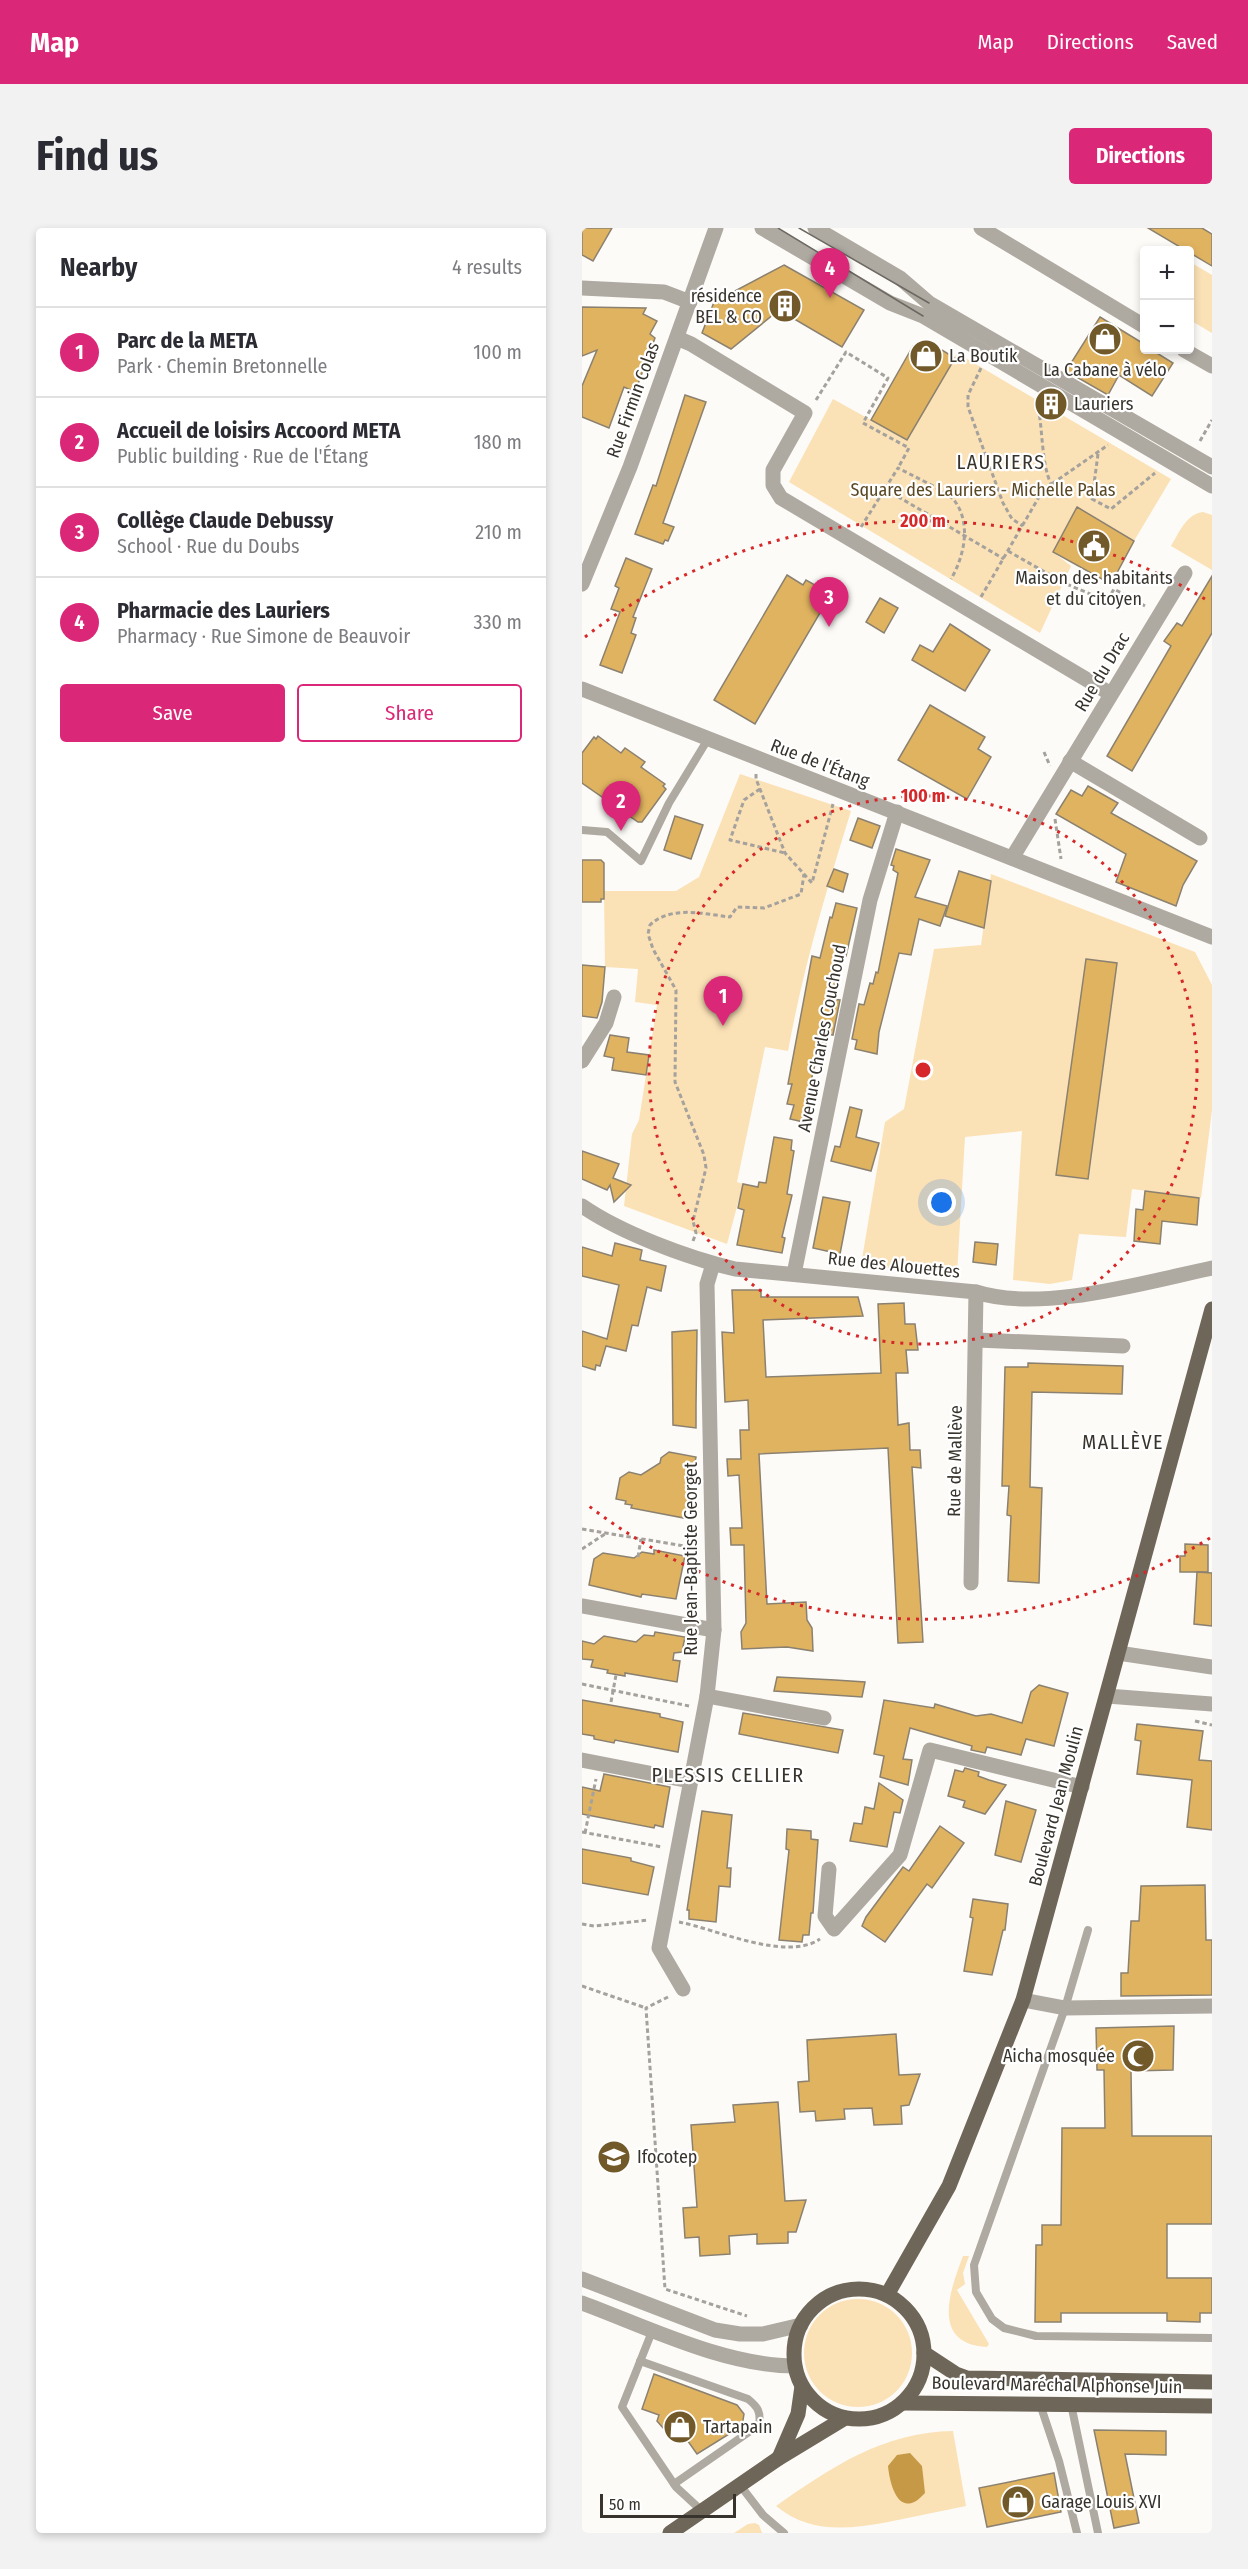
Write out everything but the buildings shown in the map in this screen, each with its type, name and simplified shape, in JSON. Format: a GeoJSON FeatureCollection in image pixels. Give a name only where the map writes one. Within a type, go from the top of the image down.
{"type":"FeatureCollection","features":[{"type":"Feature","properties":{"kind":"main road","name":"Boulevard Jean Moulin"},"geometry":{"type":"LineString","coordinates":[[886,2295],[949,2186],[1023,2000],[1212,1309]]}},
{"type":"Feature","properties":{"kind":"main road"},"geometry":{"type":"LineString","coordinates":[[863,2289],[886,2295],[902,2306],[915,2322],[924,2353],[918,2380],[902,2403],[881,2415],[869,2418],[845,2418],[824,2409],[802,2386],[795,2366],[794,2345],[801,2325],[814,2307],[841,2292],[863,2289]]}},
{"type":"Feature","properties":{"kind":"main road","name":"Boulevard Maréchal Alphonse Juin"},"geometry":{"type":"LineString","coordinates":[[924,2353],[956,2374],[967,2378],[1212,2382]]}},
{"type":"Feature","properties":{"kind":"main road"},"geometry":{"type":"LineString","coordinates":[[779,2458],[798,2414],[802,2386]]}},
{"type":"Feature","properties":{"kind":"main road","name":"Boulevard Maréchal Alphonse Juin"},"geometry":{"type":"LineString","coordinates":[[902,2403],[1212,2406]]}},
{"type":"Feature","properties":{"kind":"main road"},"geometry":{"type":"LineString","coordinates":[[671,2533],[779,2458],[845,2418]]}},
{"type":"Feature","properties":{"kind":"street","name":"Rue Firmin Colas"},"geometry":{"type":"LineString","coordinates":[[582,584],[630,467],[716,228]]}},
{"type":"Feature","properties":{"kind":"street"},"geometry":{"type":"LineString","coordinates":[[762,228],[890,303],[926,309],[1212,467]]}},
{"type":"Feature","properties":{"kind":"street"},"geometry":{"type":"LineString","coordinates":[[815,228],[838,234],[900,278],[926,309],[987,354],[1212,486]]}},
{"type":"Feature","properties":{"kind":"street"},"geometry":{"type":"LineString","coordinates":[[981,228],[1140,324]]}},
{"type":"Feature","properties":{"kind":"street"},"geometry":{"type":"LineString","coordinates":[[582,288],[664,292],[690,302]]}},
{"type":"Feature","properties":{"kind":"street"},"geometry":{"type":"LineString","coordinates":[[676,338],[692,344],[805,413],[773,470],[773,485],[781,498],[1111,694]]}},
{"type":"Feature","properties":{"kind":"street"},"geometry":{"type":"LineString","coordinates":[[1191,354],[1212,366]]}},
{"type":"Feature","properties":{"kind":"street","name":"Rue du Drac"},"geometry":{"type":"LineString","coordinates":[[1012,858],[1185,573]]}},
{"type":"Feature","properties":{"kind":"street","name":"Rue de l'Étang"},"geometry":{"type":"LineString","coordinates":[[582,689],[1212,937]]}},
{"type":"Feature","properties":{"kind":"street"},"geometry":{"type":"LineString","coordinates":[[1070,761],[1200,838]]}},
{"type":"Feature","properties":{"kind":"street","name":"Avenue Charles Couchoud"},"geometry":{"type":"LineString","coordinates":[[794,1274],[870,900],[897,812]]}},
{"type":"Feature","properties":{"kind":"street"},"geometry":{"type":"LineString","coordinates":[[582,1061],[606,1023],[614,997]]}},
{"type":"Feature","properties":{"kind":"street","name":"Rue des Alouettes"},"geometry":{"type":"LineString","coordinates":[[582,1206],[606,1222],[713,1264],[976,1292],[997,1299],[1069,1297],[1212,1268]]}},
{"type":"Feature","properties":{"kind":"street","name":"Rue Jean-Baptiste Georget"},"geometry":{"type":"LineString","coordinates":[[682,1989],[659,1948],[706,1703],[714,1630],[707,1284],[713,1264]]}},
{"type":"Feature","properties":{"kind":"street","name":"Rue de Mallève"},"geometry":{"type":"LineString","coordinates":[[971,1582],[977,1340],[976,1292]]}},
{"type":"Feature","properties":{"kind":"street"},"geometry":{"type":"LineString","coordinates":[[977,1340],[1123,1346]]}},
{"type":"Feature","properties":{"kind":"street"},"geometry":{"type":"LineString","coordinates":[[582,1606],[714,1630]]}},
{"type":"Feature","properties":{"kind":"street"},"geometry":{"type":"LineString","coordinates":[[1118,1653],[1212,1667]]}},
{"type":"Feature","properties":{"kind":"street"},"geometry":{"type":"LineString","coordinates":[[1107,1696],[1212,1704]]}},
{"type":"Feature","properties":{"kind":"street"},"geometry":{"type":"LineString","coordinates":[[706,1703],[824,1718]]}},
{"type":"Feature","properties":{"kind":"street"},"geometry":{"type":"LineString","coordinates":[[829,1869],[825,1916],[834,1929],[900,1855],[930,1750],[1082,1787]]}},
{"type":"Feature","properties":{"kind":"street"},"geometry":{"type":"LineString","coordinates":[[582,1760],[690,1780]]}},
{"type":"Feature","properties":{"kind":"street"},"geometry":{"type":"LineString","coordinates":[[1023,2000],[1065,2008],[1212,2006]]}},
{"type":"Feature","properties":{"kind":"street"},"geometry":{"type":"LineString","coordinates":[[582,2279],[715,2330],[740,2334],[764,2334],[801,2325]]}},
{"type":"Feature","properties":{"kind":"street"},"geometry":{"type":"LineString","coordinates":[[582,2303],[723,2355],[775,2366],[795,2366]]}},
{"type":"Feature","properties":{"kind":"lane"},"geometry":{"type":"LineString","coordinates":[[582,830],[607,832],[641,861],[669,803],[708,740]]}},
{"type":"Feature","properties":{"kind":"lane"},"geometry":{"type":"LineString","coordinates":[[1088,1930],[1065,2008],[974,2265],[976,2292],[992,2319],[1004,2328],[1036,2336],[1212,2338]]}},
{"type":"Feature","properties":{"kind":"lane"},"geometry":{"type":"LineString","coordinates":[[653,2329],[622,2407],[674,2484],[702,2511]]}},
{"type":"Feature","properties":{"kind":"lane"},"geometry":{"type":"LineString","coordinates":[[640,2361],[748,2399],[758,2407],[759,2425],[743,2439],[674,2484]]}},
{"type":"Feature","properties":{"kind":"lane"},"geometry":{"type":"LineString","coordinates":[[1040,2404],[1059,2461],[1077,2533]]}},
{"type":"Feature","properties":{"kind":"lane"},"geometry":{"type":"LineString","coordinates":[[1071,2404],[1098,2533]]}},
{"type":"Feature","properties":{"kind":"lane"},"geometry":{"type":"LineString","coordinates":[[740,2485],[763,2515],[784,2533]]}},
{"type":"Feature","properties":{"kind":"path"},"geometry":{"type":"LineString","coordinates":[[805,413],[817,400],[846,352],[888,378],[863,423],[909,448],[852,541]]}},
{"type":"Feature","properties":{"kind":"path"},"geometry":{"type":"LineString","coordinates":[[987,354],[968,395],[968,407],[1003,503],[1011,519],[1023,526]]}},
{"type":"Feature","properties":{"kind":"path"},"geometry":{"type":"LineString","coordinates":[[1040,386],[1036,400],[1043,426],[1046,472],[1052,484]]}},
{"type":"Feature","properties":{"kind":"path"},"geometry":{"type":"LineString","coordinates":[[1192,456],[1212,420]]}},
{"type":"Feature","properties":{"kind":"path"},"geometry":{"type":"LineString","coordinates":[[972,612],[1043,490],[1123,435]]}},
{"type":"Feature","properties":{"kind":"path"},"geometry":{"type":"LineString","coordinates":[[1098,452],[1092,499],[1111,509],[1157,471],[1177,467]]}},
{"type":"Feature","properties":{"kind":"path"},"geometry":{"type":"LineString","coordinates":[[898,468],[954,500],[961,518],[965,550],[962,561],[943,594]]}},
{"type":"Feature","properties":{"kind":"path"},"geometry":{"type":"LineString","coordinates":[[885,489],[1004,560]]}},
{"type":"Feature","properties":{"kind":"path"},"geometry":{"type":"LineString","coordinates":[[1008,551],[1064,583],[1107,601],[1114,589],[1159,615]]}},
{"type":"Feature","properties":{"kind":"path"},"geometry":{"type":"LineString","coordinates":[[758,760],[756,779],[785,853],[812,883],[836,790]]}},
{"type":"Feature","properties":{"kind":"path"},"geometry":{"type":"LineString","coordinates":[[760,789],[744,800],[730,840],[785,853]]}},
{"type":"Feature","properties":{"kind":"path"},"geometry":{"type":"LineString","coordinates":[[690,1255],[696,1233],[693,1221],[706,1168],[704,1155],[675,1082],[676,990],[653,949],[648,934],[650,925],[664,915],[684,913],[730,917],[737,907],[764,908],[801,894],[804,874]]}},
{"type":"Feature","properties":{"kind":"path"},"geometry":{"type":"LineString","coordinates":[[582,1529],[713,1551]]}},
{"type":"Feature","properties":{"kind":"path"},"geometry":{"type":"LineString","coordinates":[[582,1549],[605,1534]]}},
{"type":"Feature","properties":{"kind":"path"},"geometry":{"type":"LineString","coordinates":[[638,1557],[641,1539]]}},
{"type":"Feature","properties":{"kind":"path"},"geometry":{"type":"LineString","coordinates":[[611,1702],[616,1675]]}},
{"type":"Feature","properties":{"kind":"path"},"geometry":{"type":"LineString","coordinates":[[582,1684],[706,1703]]}},
{"type":"Feature","properties":{"kind":"path"},"geometry":{"type":"LineString","coordinates":[[600,1763],[584,1833],[678,1850]]}},
{"type":"Feature","properties":{"kind":"path"},"geometry":{"type":"LineString","coordinates":[[582,1924],[594,1926],[664,1918],[733,1938],[778,1945],[810,1946],[834,1929]]}},
{"type":"Feature","properties":{"kind":"path"},"geometry":{"type":"LineString","coordinates":[[582,1986],[646,2008],[682,1989]]}},
{"type":"Feature","properties":{"kind":"path"},"geometry":{"type":"LineString","coordinates":[[646,2008],[665,2289],[752,2318]]}},
{"type":"Feature","properties":{"kind":"green space"},"geometry":{"type":"Polygon","coordinates":[[[1194,264],[1212,275],[1212,333],[1194,322],[1194,264]]]}},
{"type":"Feature","properties":{"kind":"green space","name":"Square des Lauriers - Michelle Palas"},"geometry":{"type":"Polygon","coordinates":[[[957,353],[1171,479],[1134,541],[1077,507],[1053,552],[1071,566],[1040,633],[789,482],[833,399],[907,440],[957,353]]]}},
{"type":"Feature","properties":{"kind":"green space"},"geometry":{"type":"Polygon","coordinates":[[[1203,512],[1212,515],[1212,570],[1171,546],[1188,520],[1203,512]]]}},
{"type":"Feature","properties":{"kind":"green space"},"geometry":{"type":"Polygon","coordinates":[[[740,774],[851,811],[816,930],[788,1051],[765,1047],[737,1182],[743,1184],[727,1244],[624,1206],[632,1134],[639,1120],[657,1005],[635,1002],[638,969],[605,967],[604,891],[676,891],[699,877],[740,774]]]}},
{"type":"Feature","properties":{"kind":"green space"},"geometry":{"type":"Polygon","coordinates":[[[991,874],[1195,952],[1212,985],[1212,1110],[1201,1198],[1132,1189],[1126,1237],[1079,1234],[1072,1280],[1050,1284],[1013,1280],[1022,1131],[965,1137],[957,1275],[861,1265],[885,1122],[904,1109],[934,949],[981,945],[991,874]]]}},
{"type":"Feature","properties":{"kind":"green space"},"geometry":{"type":"Polygon","coordinates":[[[963,2256],[969,2256],[963,2273],[965,2284],[957,2290],[989,2344],[987,2347],[969,2344],[957,2336],[951,2325],[950,2298],[963,2256]]]}},
{"type":"Feature","properties":{"kind":"green space"},"geometry":{"type":"Polygon","coordinates":[[[858,2299],[879,2303],[896,2315],[908,2332],[912,2353],[908,2374],[896,2391],[879,2403],[858,2407],[837,2403],[820,2391],[808,2374],[804,2353],[808,2332],[820,2315],[837,2303],[858,2299]]]}},
{"type":"Feature","properties":{"kind":"green space"},"geometry":{"type":"Polygon","coordinates":[[[953,2431],[966,2506],[888,2522],[842,2528],[801,2521],[776,2506],[817,2478],[859,2454],[904,2438],[953,2431]]]}},
{"type":"Feature","properties":{"kind":"green space"},"geometry":{"type":"Polygon","coordinates":[[[748,2524],[759,2525],[762,2533],[734,2533],[748,2524]]]}},
{"type":"Feature","properties":{"kind":"shaded area"},"geometry":{"type":"Polygon","coordinates":[[[910,2453],[922,2466],[925,2493],[909,2504],[898,2498],[894,2491],[888,2466],[897,2455],[910,2453]]]}},
{"type":"Feature","properties":{"kind":"tram line"},"geometry":{"type":"LineString","coordinates":[[778,228],[923,316]]}},
{"type":"Feature","properties":{"kind":"tram line"},"geometry":{"type":"LineString","coordinates":[[799,228],[929,303]]}},
{"type":"Feature","properties":{"kind":"place","name":"Pharmacie des Lauriers"},"geometry":{"type":"Point","coordinates":[830,298]}},
{"type":"Feature","properties":{"kind":"place","name":"résidence BEL & CO"},"geometry":{"type":"Point","coordinates":[785,306]}},
{"type":"Feature","properties":{"kind":"place","name":"La Cabane à vélo"},"geometry":{"type":"Point","coordinates":[1105,339]}},
{"type":"Feature","properties":{"kind":"place","name":"La Boutik"},"geometry":{"type":"Point","coordinates":[926,356]}},
{"type":"Feature","properties":{"kind":"place","name":"Lauriers"},"geometry":{"type":"Point","coordinates":[1051,404]}},
{"type":"Feature","properties":{"kind":"place","name":"Maison des habitants et du citoyen"},"geometry":{"type":"Point","coordinates":[1094,546]}},
{"type":"Feature","properties":{"kind":"place","name":"Collège Claude Debussy"},"geometry":{"type":"Point","coordinates":[829,627]}},
{"type":"Feature","properties":{"kind":"place","name":"Accueil de loisirs Accoord META"},"geometry":{"type":"Point","coordinates":[621,831]}},
{"type":"Feature","properties":{"kind":"place","name":"Parc de la META"},"geometry":{"type":"Point","coordinates":[723,1026]}},
{"type":"Feature","properties":{"kind":"place","name":"Aicha mosquée"},"geometry":{"type":"Point","coordinates":[1138,2056]}},
{"type":"Feature","properties":{"kind":"place","name":"Ifocotep"},"geometry":{"type":"Point","coordinates":[614,2157]}},
{"type":"Feature","properties":{"kind":"place","name":"Tartapain"},"geometry":{"type":"Point","coordinates":[680,2427]}},
{"type":"Feature","properties":{"kind":"place","name":"Garage Louis XVI"},"geometry":{"type":"Point","coordinates":[1018,2502]}},
{"type":"Feature","properties":{"kind":"district","name":"LAURIERS"},"geometry":{"type":"Point","coordinates":[1001,462]}},
{"type":"Feature","properties":{"kind":"district","name":"MALLÈVE"},"geometry":{"type":"Point","coordinates":[1123,1442]}},
{"type":"Feature","properties":{"kind":"district","name":"PLESSIS CELLIER"},"geometry":{"type":"Point","coordinates":[728,1775]}}]}
